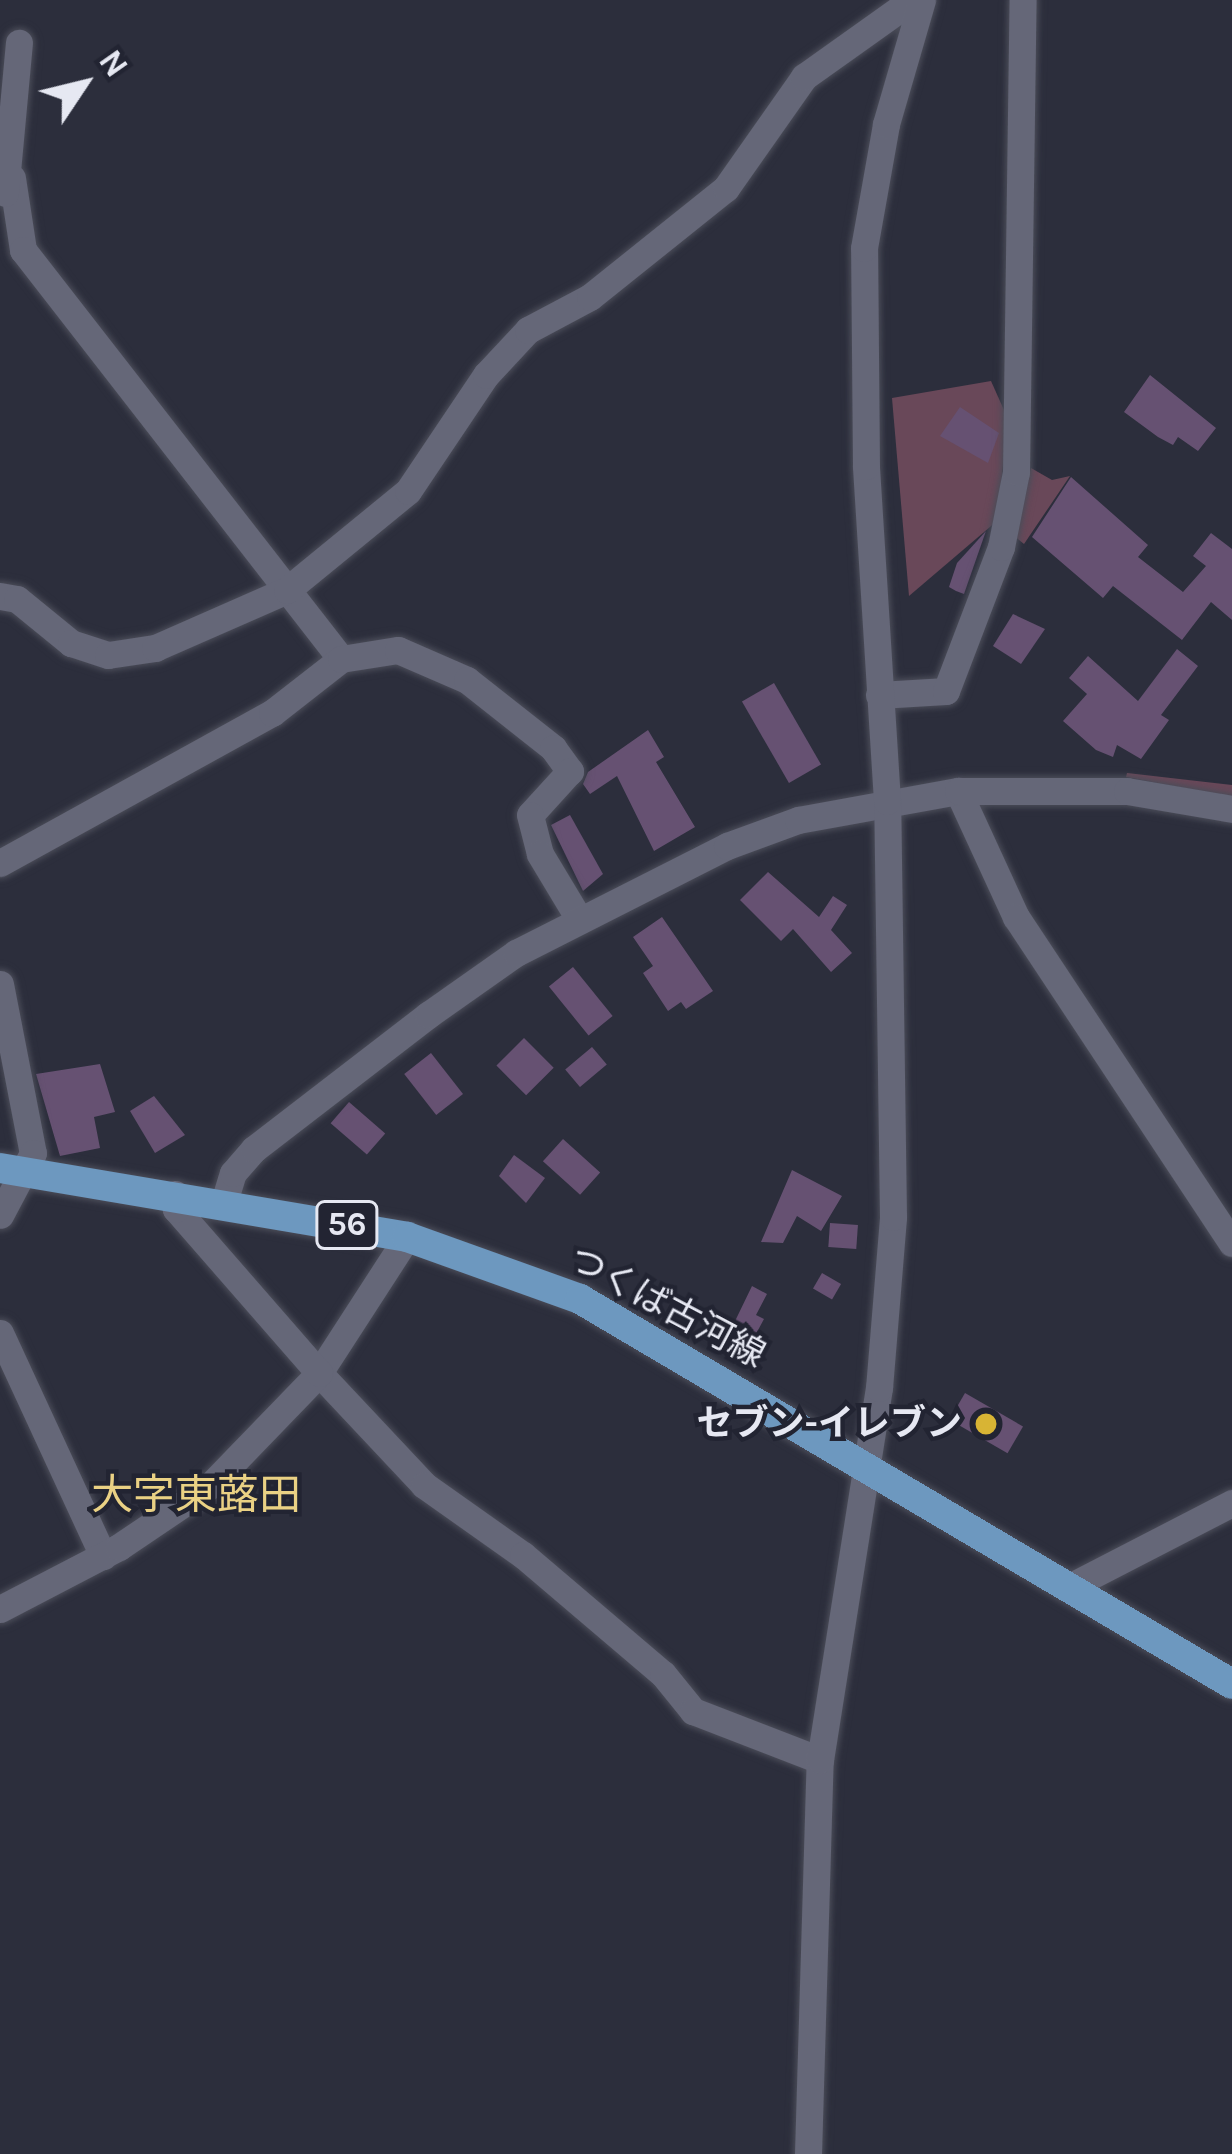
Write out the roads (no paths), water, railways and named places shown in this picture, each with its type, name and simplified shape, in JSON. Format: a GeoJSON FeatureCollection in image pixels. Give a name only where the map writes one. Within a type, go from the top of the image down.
{"type":"FeatureCollection","features":[{"type":"Feature","properties":{"kind":"main road","name":"つくば古河線"},"geometry":{"type":"LineString","coordinates":[[14,1171],[224,1202],[406,1237],[580,1299],[1072,1585],[1232,1684]]}},
{"type":"Feature","properties":{"kind":"street"},"geometry":{"type":"LineString","coordinates":[[0,596],[17,598],[71,643],[108,655],[155,648],[287,590],[408,491],[486,375],[528,330],[590,297],[726,188],[804,76],[912,0]]}},
{"type":"Feature","properties":{"kind":"street"},"geometry":{"type":"LineString","coordinates":[[808,2154],[820,1760],[868,1465],[893,1217],[887,802],[863,248],[886,124],[922,0]]}},
{"type":"Feature","properties":{"kind":"street"},"geometry":{"type":"LineString","coordinates":[[879,695],[946,691],[1008,509],[1016,472],[1023,0]]}},
{"type":"Feature","properties":{"kind":"street"},"geometry":{"type":"LineString","coordinates":[[19,43],[12,178],[23,250],[340,659]]}},
{"type":"Feature","properties":{"kind":"street"},"geometry":{"type":"LineString","coordinates":[[0,205],[12,178]]}},
{"type":"Feature","properties":{"kind":"street"},"geometry":{"type":"LineString","coordinates":[[0,863],[272,713],[340,659],[398,650],[467,680],[554,748],[571,771],[530,815],[540,854],[578,919]]}},
{"type":"Feature","properties":{"kind":"street"},"geometry":{"type":"LineString","coordinates":[[224,1202],[240,1163],[306,1106],[516,953],[727,846],[798,820],[958,790],[1126,791],[1232,809]]}},
{"type":"Feature","properties":{"kind":"street"},"geometry":{"type":"LineString","coordinates":[[958,790],[1016,917],[1232,1243]]}},
{"type":"Feature","properties":{"kind":"street"},"geometry":{"type":"LineString","coordinates":[[0,984],[33,1153],[14,1171],[0,1215]]}},
{"type":"Feature","properties":{"kind":"street"},"geometry":{"type":"LineString","coordinates":[[175,1194],[176,1209],[424,1486],[523,1555],[663,1674],[693,1711],[820,1760]]}},
{"type":"Feature","properties":{"kind":"street"},"geometry":{"type":"LineString","coordinates":[[0,1609],[103,1556],[211,1485],[319,1373],[406,1237]]}},
{"type":"Feature","properties":{"kind":"street"},"geometry":{"type":"LineString","coordinates":[[0,1333],[103,1556]]}},
{"type":"Feature","properties":{"kind":"street"},"geometry":{"type":"LineString","coordinates":[[1072,1585],[1232,1503]]}},
{"type":"Feature","properties":{"kind":"place","name":"セブン-イレブン"},"geometry":{"type":"Point","coordinates":[986,1424]}},
{"type":"Feature","properties":{"kind":"district","name":"大字東蕗田"},"geometry":{"type":"Point","coordinates":[196,1495]}}]}
